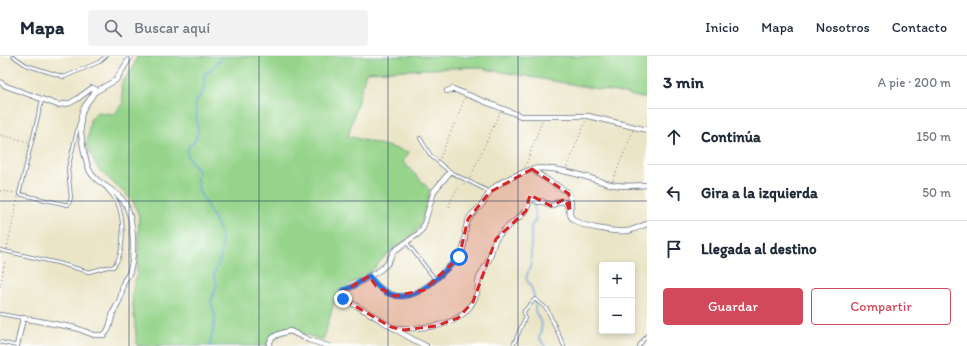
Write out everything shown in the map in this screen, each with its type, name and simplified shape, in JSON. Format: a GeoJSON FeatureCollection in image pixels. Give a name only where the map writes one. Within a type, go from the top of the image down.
{"type":"FeatureCollection","features":[{"type":"Feature","properties":{"kind":"street"},"geometry":{"type":"LineString","coordinates":[[17,346],[23,318],[76,328],[94,335],[104,335],[108,332],[124,282],[130,270],[132,229],[126,204],[88,169],[81,130],[81,113],[95,92],[116,80],[131,56]]}},
{"type":"Feature","properties":{"kind":"street"},"geometry":{"type":"LineString","coordinates":[[0,83],[58,105],[65,105],[77,99],[92,88],[96,89],[95,92]]}},
{"type":"Feature","properties":{"kind":"street"},"geometry":{"type":"LineString","coordinates":[[447,91],[453,89],[521,116],[588,116],[647,130]]}},
{"type":"Feature","properties":{"kind":"street"},"geometry":{"type":"LineString","coordinates":[[369,276],[376,286],[386,293],[395,296],[404,296],[424,290],[459,257],[462,251],[468,219],[485,201],[490,192],[499,184],[532,169],[537,168],[566,172],[611,184],[631,186],[647,185]]}},
{"type":"Feature","properties":{"kind":"street"},"geometry":{"type":"LineString","coordinates":[[532,169],[569,194],[571,203],[570,212]]}},
{"type":"Feature","properties":{"kind":"street"},"geometry":{"type":"LineString","coordinates":[[426,346],[343,299],[342,296],[344,290],[354,286],[380,270],[387,264],[394,251],[408,243],[418,234],[423,228],[434,191],[450,172]]}},
{"type":"Feature","properties":{"kind":"street"},"geometry":{"type":"LineString","coordinates":[[391,327],[404,330],[447,324],[467,311],[473,302],[482,270],[490,258],[496,239],[526,211],[530,200],[535,200],[538,202],[542,201],[551,206],[560,200],[563,201],[567,204],[572,218],[577,222],[602,229],[618,232],[628,231],[647,224]]}},
{"type":"Feature","properties":{"kind":"street"},"geometry":{"type":"LineString","coordinates":[[269,346],[269,341],[272,337],[290,331],[309,340],[328,346]]}},
{"type":"Feature","properties":{"kind":"lane"},"geometry":{"type":"LineString","coordinates":[[13,56],[26,65],[64,77],[99,62],[106,56]]}},
{"type":"Feature","properties":{"kind":"lane"},"geometry":{"type":"LineString","coordinates":[[42,100],[19,194],[68,205],[71,198],[68,169],[81,113]]}},
{"type":"Feature","properties":{"kind":"lane"},"geometry":{"type":"LineString","coordinates":[[420,138],[431,156],[450,172],[490,192]]}},
{"type":"Feature","properties":{"kind":"lane"},"geometry":{"type":"LineString","coordinates":[[0,250],[66,265],[89,272],[107,267],[113,267],[121,251],[122,219],[116,201],[103,184]]}},
{"type":"Feature","properties":{"kind":"lane"},"geometry":{"type":"LineString","coordinates":[[408,243],[436,280]]}},
{"type":"Feature","properties":{"kind":"lane"},"geometry":{"type":"LineString","coordinates":[[513,346],[525,318],[524,311],[535,299],[547,309],[564,346]]}},
{"type":"Feature","properties":{"kind":"lane"},"geometry":{"type":"LineString","coordinates":[[0,314],[23,318]]}},
{"type":"Feature","properties":{"kind":"lane"},"geometry":{"type":"LineString","coordinates":[[639,346],[647,335]]}},
{"type":"Feature","properties":{"kind":"lane"},"geometry":{"type":"LineString","coordinates":[[0,342],[17,346]]}},
{"type":"Feature","properties":{"kind":"path"},"geometry":{"type":"LineString","coordinates":[[438,162],[467,94]]}},
{"type":"Feature","properties":{"kind":"path"},"geometry":{"type":"LineString","coordinates":[[449,207],[453,195],[459,187],[469,181],[502,108]]}},
{"type":"Feature","properties":{"kind":"path"},"geometry":{"type":"LineString","coordinates":[[566,172],[588,116]]}},
{"type":"Feature","properties":{"kind":"path"},"geometry":{"type":"LineString","coordinates":[[523,173],[544,117]]}},
{"type":"Feature","properties":{"kind":"path"},"geometry":{"type":"LineString","coordinates":[[611,184],[634,128]]}},
{"type":"Feature","properties":{"kind":"path"},"geometry":{"type":"LineString","coordinates":[[0,135],[31,142]]}},
{"type":"Feature","properties":{"kind":"path"},"geometry":{"type":"LineString","coordinates":[[0,190],[19,194],[0,287]]}},
{"type":"Feature","properties":{"kind":"highlighted area"},"geometry":{"type":"Polygon","coordinates":[[[532,169],[569,194],[570,212],[565,199],[551,206],[530,195],[526,211],[496,239],[473,302],[458,318],[436,326],[404,330],[391,327],[343,299],[344,291],[369,276],[376,286],[395,296],[424,290],[459,257],[468,219],[490,192],[532,169]]]}},
{"type":"Feature","properties":{"kind":"green space"},"geometry":{"type":"Polygon","coordinates":[[[137,56],[647,56],[647,99],[474,67],[366,72],[348,136],[409,152],[403,162],[430,190],[420,227],[387,254],[370,273],[340,290],[335,299],[323,340],[291,330],[269,341],[269,346],[137,346],[132,294],[137,273],[139,216],[133,201],[98,169],[87,146],[90,120],[97,112],[114,114],[123,104],[121,84],[133,68],[137,56]]]}},
{"type":"Feature","properties":{"kind":"waterway"},"geometry":{"type":"LineString","coordinates":[[210,346],[215,320],[211,302],[217,284],[214,274],[221,256],[221,237],[220,230],[199,191],[197,179],[198,170],[188,157],[187,152],[189,146],[195,141],[198,130],[195,104],[204,89],[204,74],[211,70],[223,56]]}},
{"type":"Feature","properties":{"kind":"waterway"},"geometry":{"type":"LineString","coordinates":[[534,206],[536,219],[531,226],[531,264],[526,278],[535,299],[535,311],[542,325],[539,338],[545,346]]}},
{"type":"Feature","properties":{"kind":"route"},"geometry":{"type":"LineString","coordinates":[[343,299],[342,293],[344,290],[354,286],[369,276],[376,286],[386,293],[395,296],[404,296],[416,293],[431,285],[459,257]]}}]}
